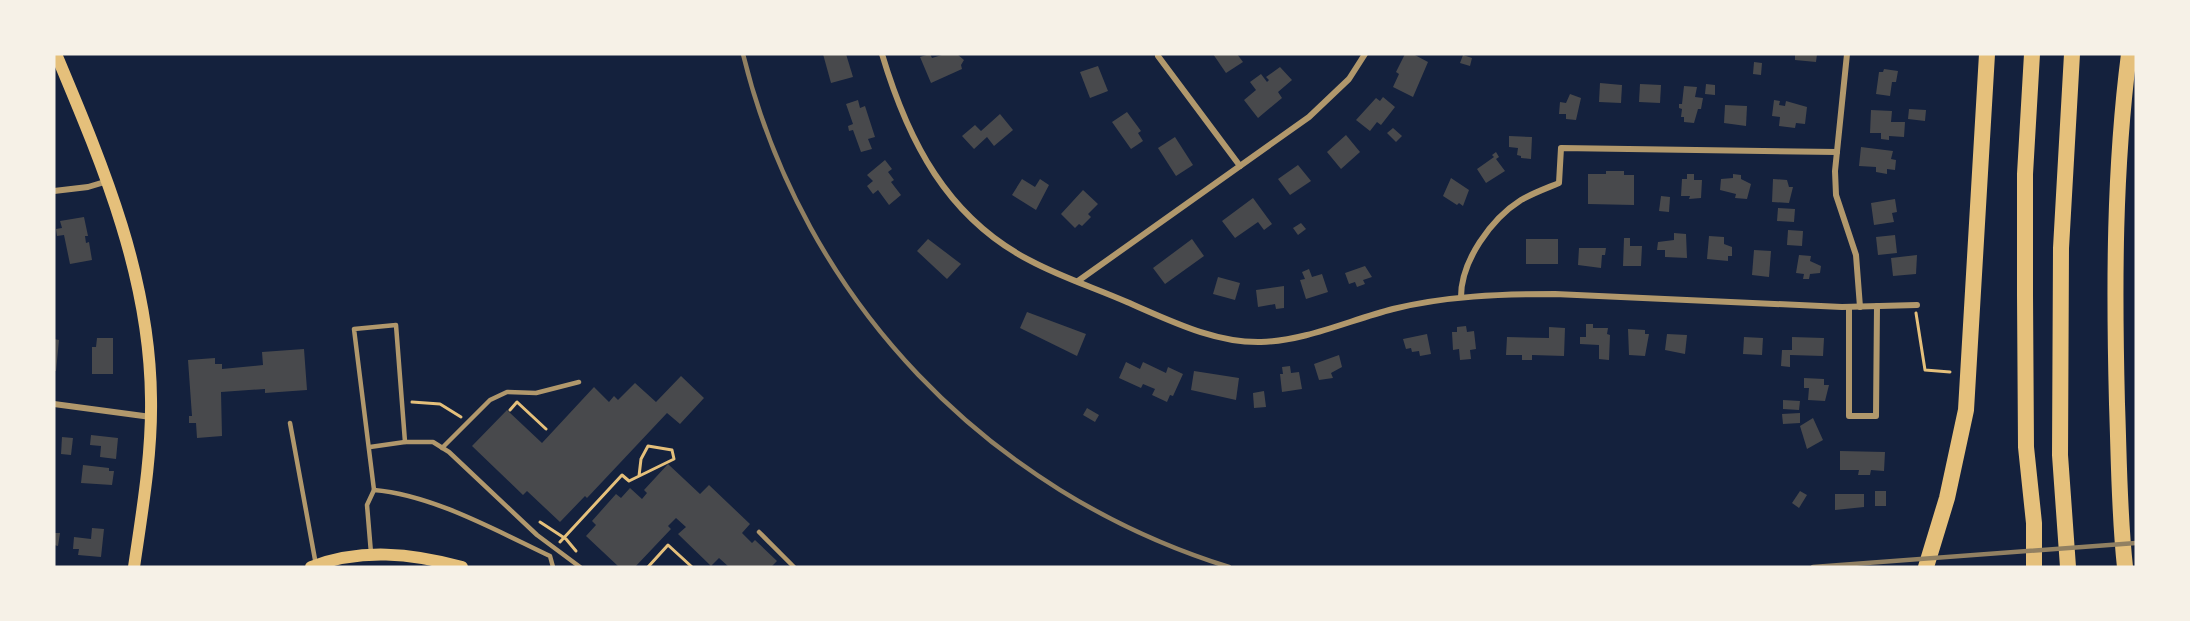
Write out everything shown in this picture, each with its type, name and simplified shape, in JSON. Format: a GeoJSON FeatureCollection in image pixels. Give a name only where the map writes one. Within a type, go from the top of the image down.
{"type":"FeatureCollection","features":[{"type":"Feature","properties":{"kind":"highway"},"geometry":{"type":"LineString","coordinates":[[1926,567],[1947,498],[1966,410],[1987,54]]}},
{"type":"Feature","properties":{"kind":"highway"},"geometry":{"type":"LineString","coordinates":[[2032,54],[2025,174],[2025,295],[2026,447],[2034,523],[2034,567]]}},
{"type":"Feature","properties":{"kind":"highway"},"geometry":{"type":"LineString","coordinates":[[2068,567],[2060,455],[2061,248],[2072,54]]}},
{"type":"Feature","properties":{"kind":"highway"},"geometry":{"type":"LineString","coordinates":[[2125,567],[2120,515],[2114,270],[2121,130],[2129,54]]}},
{"type":"Feature","properties":{"kind":"main road"},"geometry":{"type":"LineString","coordinates":[[56,54],[108,181],[141,294],[146,328],[151,417],[144,495],[134,567]]}},
{"type":"Feature","properties":{"kind":"main road"},"geometry":{"type":"LineString","coordinates":[[313,566],[346,556],[371,554],[414,557],[462,567]]}},
{"type":"Feature","properties":{"kind":"street"},"geometry":{"type":"LineString","coordinates":[[882,54],[912,138],[930,170],[975,225],[1031,261],[1191,329],[1227,339],[1258,342],[1300,335],[1393,309],[1461,297],[1555,294],[1848,307],[1917,305]]}},
{"type":"Feature","properties":{"kind":"street"},"geometry":{"type":"LineString","coordinates":[[1078,281],[1309,117],[1349,79],[1365,54]]}},
{"type":"Feature","properties":{"kind":"street"},"geometry":{"type":"LineString","coordinates":[[1847,54],[1837,152],[1836,195],[1856,255],[1860,307]]}},
{"type":"Feature","properties":{"kind":"street"},"geometry":{"type":"LineString","coordinates":[[1158,56],[1240,166]]}},
{"type":"Feature","properties":{"kind":"street"},"geometry":{"type":"LineString","coordinates":[[1461,297],[1462,284],[1473,257],[1496,223],[1521,201],[1559,183],[1561,148],[1837,152]]}},
{"type":"Feature","properties":{"kind":"street"},"geometry":{"type":"LineString","coordinates":[[54,191],[88,187],[108,181]]}},
{"type":"Feature","properties":{"kind":"street"},"geometry":{"type":"LineString","coordinates":[[1848,307],[1849,416],[1876,416],[1877,306]]}},
{"type":"Feature","properties":{"kind":"street"},"geometry":{"type":"LineString","coordinates":[[54,404],[151,417]]}},
{"type":"Feature","properties":{"kind":"lane"},"geometry":{"type":"LineString","coordinates":[[371,554],[367,505],[374,490],[354,329],[396,325],[405,442]]}},
{"type":"Feature","properties":{"kind":"lane"},"geometry":{"type":"LineString","coordinates":[[442,448],[490,400],[507,392],[536,393],[579,382]]}},
{"type":"Feature","properties":{"kind":"lane"},"geometry":{"type":"LineString","coordinates":[[290,423],[313,566]]}},
{"type":"Feature","properties":{"kind":"lane"},"geometry":{"type":"LineString","coordinates":[[370,447],[405,442],[433,442],[537,536],[580,567]]}},
{"type":"Feature","properties":{"kind":"lane"},"geometry":{"type":"LineString","coordinates":[[374,490],[394,492],[473,519],[550,556],[553,567]]}},
{"type":"Feature","properties":{"kind":"lane"},"geometry":{"type":"LineString","coordinates":[[759,532],[794,567]]}},
{"type":"Feature","properties":{"kind":"path"},"geometry":{"type":"LineString","coordinates":[[1917,305],[1917,334],[1925,370],[1950,372]]}},
{"type":"Feature","properties":{"kind":"path"},"geometry":{"type":"LineString","coordinates":[[402,402],[440,404],[466,423]]}},
{"type":"Feature","properties":{"kind":"path"},"geometry":{"type":"LineString","coordinates":[[510,410],[517,402],[546,429]]}},
{"type":"Feature","properties":{"kind":"path"},"geometry":{"type":"LineString","coordinates":[[555,548],[622,475],[629,481],[674,459],[672,450],[648,447],[641,459],[639,476]]}},
{"type":"Feature","properties":{"kind":"path"},"geometry":{"type":"LineString","coordinates":[[536,519],[564,538],[579,554]]}},
{"type":"Feature","properties":{"kind":"path"},"geometry":{"type":"LineString","coordinates":[[648,567],[668,545],[692,567]]}},
{"type":"Feature","properties":{"kind":"building"},"geometry":{"type":"Polygon","coordinates":[[[823,54],[846,54],[853,77],[831,83],[823,54]]]}},
{"type":"Feature","properties":{"kind":"building"},"geometry":{"type":"Polygon","coordinates":[[[930,54],[932,58],[945,54],[957,54],[964,60],[961,65],[962,69],[931,83],[920,57],[930,54]]]}},
{"type":"Feature","properties":{"kind":"building"},"geometry":{"type":"Polygon","coordinates":[[[1213,54],[1237,54],[1243,62],[1226,73],[1213,54]]]}},
{"type":"Feature","properties":{"kind":"building"},"geometry":{"type":"Polygon","coordinates":[[[1405,54],[1413,54],[1428,62],[1413,97],[1393,87],[1399,74],[1396,72],[1405,54]]]}},
{"type":"Feature","properties":{"kind":"building"},"geometry":{"type":"Polygon","coordinates":[[[1795,54],[1817,54],[1816,62],[1795,60],[1795,54]]]}},
{"type":"Feature","properties":{"kind":"building"},"geometry":{"type":"Polygon","coordinates":[[[1463,55],[1472,58],[1470,66],[1460,63],[1463,55]]]}},
{"type":"Feature","properties":{"kind":"building"},"geometry":{"type":"Polygon","coordinates":[[[1754,62],[1762,63],[1761,75],[1753,74],[1754,62]]]}},
{"type":"Feature","properties":{"kind":"building"},"geometry":{"type":"Polygon","coordinates":[[[1098,66],[1108,91],[1090,98],[1080,72],[1098,66]]]}},
{"type":"Feature","properties":{"kind":"building"},"geometry":{"type":"Polygon","coordinates":[[[1280,67],[1292,80],[1278,92],[1282,98],[1258,118],[1244,100],[1256,90],[1250,82],[1261,74],[1267,82],[1269,80],[1266,77],[1280,67]]]}},
{"type":"Feature","properties":{"kind":"building"},"geometry":{"type":"Polygon","coordinates":[[[1884,69],[1898,71],[1896,82],[1892,82],[1890,96],[1876,94],[1879,72],[1883,72],[1884,69]]]}},
{"type":"Feature","properties":{"kind":"building"},"geometry":{"type":"Polygon","coordinates":[[[1600,83],[1622,85],[1621,103],[1599,102],[1600,83]]]}},
{"type":"Feature","properties":{"kind":"building"},"geometry":{"type":"Polygon","coordinates":[[[1640,84],[1661,85],[1660,103],[1639,102],[1640,84]]]}},
{"type":"Feature","properties":{"kind":"building"},"geometry":{"type":"Polygon","coordinates":[[[1706,84],[1715,85],[1715,95],[1705,94],[1706,84]]]}},
{"type":"Feature","properties":{"kind":"building"},"geometry":{"type":"Polygon","coordinates":[[[1684,86],[1697,87],[1695,97],[1703,98],[1701,109],[1698,109],[1694,123],[1684,122],[1684,117],[1681,117],[1682,109],[1679,108],[1679,104],[1682,104],[1684,86]]]}},
{"type":"Feature","properties":{"kind":"building"},"geometry":{"type":"Polygon","coordinates":[[[1570,94],[1581,98],[1576,120],[1566,119],[1566,114],[1559,114],[1560,102],[1566,103],[1570,94]]]}},
{"type":"Feature","properties":{"kind":"building"},"geometry":{"type":"Polygon","coordinates":[[[1383,97],[1395,107],[1381,125],[1377,122],[1370,131],[1356,120],[1376,98],[1380,101],[1383,97]]]}},
{"type":"Feature","properties":{"kind":"building"},"geometry":{"type":"Polygon","coordinates":[[[858,100],[860,108],[865,106],[875,137],[868,139],[872,149],[861,152],[853,130],[849,131],[848,126],[853,124],[846,104],[858,100]]]}},
{"type":"Feature","properties":{"kind":"building"},"geometry":{"type":"Polygon","coordinates":[[[1774,100],[1780,101],[1779,105],[1785,106],[1786,101],[1807,107],[1805,124],[1796,123],[1795,128],[1779,126],[1780,117],[1772,116],[1774,100]]]}},
{"type":"Feature","properties":{"kind":"building"},"geometry":{"type":"Polygon","coordinates":[[[1725,105],[1747,106],[1746,126],[1724,123],[1725,105]]]}},
{"type":"Feature","properties":{"kind":"building"},"geometry":{"type":"Polygon","coordinates":[[[1909,109],[1926,110],[1925,121],[1908,119],[1909,109]]]}},
{"type":"Feature","properties":{"kind":"building"},"geometry":{"type":"Polygon","coordinates":[[[1871,110],[1892,111],[1891,122],[1905,122],[1904,137],[1889,136],[1889,140],[1881,139],[1881,133],[1870,133],[1871,110]]]}},
{"type":"Feature","properties":{"kind":"building"},"geometry":{"type":"Polygon","coordinates":[[[1127,112],[1141,131],[1138,133],[1143,141],[1131,149],[1112,122],[1127,112]]]}},
{"type":"Feature","properties":{"kind":"building"},"geometry":{"type":"Polygon","coordinates":[[[1000,114],[1013,130],[994,146],[987,137],[974,149],[962,136],[975,125],[981,131],[1000,114]]]}},
{"type":"Feature","properties":{"kind":"building"},"geometry":{"type":"Polygon","coordinates":[[[1393,128],[1402,136],[1396,142],[1387,133],[1393,128]]]}},
{"type":"Feature","properties":{"kind":"building"},"geometry":{"type":"Polygon","coordinates":[[[1346,135],[1360,152],[1341,169],[1327,152],[1346,135]]]}},
{"type":"Feature","properties":{"kind":"building"},"geometry":{"type":"Polygon","coordinates":[[[1509,136],[1532,137],[1531,159],[1521,158],[1517,155],[1518,148],[1509,147],[1509,136]]]}},
{"type":"Feature","properties":{"kind":"building"},"geometry":{"type":"Polygon","coordinates":[[[1175,137],[1193,165],[1176,176],[1158,148],[1175,137]]]}},
{"type":"Feature","properties":{"kind":"building"},"geometry":{"type":"Polygon","coordinates":[[[1861,147],[1893,151],[1891,159],[1896,160],[1895,170],[1887,169],[1887,174],[1876,172],[1876,167],[1859,166],[1861,147]]]}},
{"type":"Feature","properties":{"kind":"building"},"geometry":{"type":"Polygon","coordinates":[[[1496,152],[1499,157],[1496,159],[1505,171],[1486,183],[1477,169],[1494,157],[1492,155],[1496,152]]]}},
{"type":"Feature","properties":{"kind":"building"},"geometry":{"type":"Polygon","coordinates":[[[885,160],[892,169],[888,172],[894,180],[891,182],[901,195],[889,205],[878,190],[873,194],[867,186],[873,181],[867,175],[885,160]]]}},
{"type":"Feature","properties":{"kind":"building"},"geometry":{"type":"Polygon","coordinates":[[[1298,165],[1311,181],[1290,195],[1278,179],[1298,165]]]}},
{"type":"Feature","properties":{"kind":"building"},"geometry":{"type":"Polygon","coordinates":[[[1606,171],[1624,171],[1624,175],[1634,175],[1634,205],[1588,204],[1588,174],[1606,174],[1606,171]]]}},
{"type":"Feature","properties":{"kind":"building"},"geometry":{"type":"Polygon","coordinates":[[[1687,174],[1694,174],[1694,180],[1702,180],[1701,198],[1689,199],[1690,196],[1681,196],[1682,179],[1687,179],[1687,174]]]}},
{"type":"Feature","properties":{"kind":"building"},"geometry":{"type":"Polygon","coordinates":[[[1733,174],[1741,175],[1741,179],[1751,184],[1747,199],[1735,198],[1736,194],[1720,190],[1721,179],[1733,178],[1733,174]]]}},
{"type":"Feature","properties":{"kind":"building"},"geometry":{"type":"Polygon","coordinates":[[[1451,178],[1469,190],[1463,206],[1443,196],[1451,178]]]}},
{"type":"Feature","properties":{"kind":"building"},"geometry":{"type":"Polygon","coordinates":[[[1022,179],[1035,187],[1040,179],[1049,185],[1036,210],[1012,195],[1022,179]]]}},
{"type":"Feature","properties":{"kind":"building"},"geometry":{"type":"Polygon","coordinates":[[[1773,179],[1787,180],[1789,187],[1793,187],[1789,203],[1772,202],[1773,179]]]}},
{"type":"Feature","properties":{"kind":"building"},"geometry":{"type":"Polygon","coordinates":[[[1083,190],[1098,204],[1088,214],[1091,217],[1082,226],[1079,224],[1075,228],[1061,214],[1083,190]]]}},
{"type":"Feature","properties":{"kind":"building"},"geometry":{"type":"Polygon","coordinates":[[[1661,196],[1670,197],[1669,212],[1659,211],[1661,196]]]}},
{"type":"Feature","properties":{"kind":"building"},"geometry":{"type":"Polygon","coordinates":[[[1253,198],[1272,224],[1264,230],[1258,222],[1235,238],[1222,221],[1253,198]]]}},
{"type":"Feature","properties":{"kind":"building"},"geometry":{"type":"Polygon","coordinates":[[[1895,199],[1897,212],[1892,213],[1894,222],[1874,225],[1871,203],[1895,199]]]}},
{"type":"Feature","properties":{"kind":"building"},"geometry":{"type":"Polygon","coordinates":[[[1778,208],[1795,209],[1794,222],[1777,221],[1778,208]]]}},
{"type":"Feature","properties":{"kind":"building"},"geometry":{"type":"Polygon","coordinates":[[[84,217],[88,236],[85,236],[86,243],[89,242],[92,260],[70,264],[64,235],[57,236],[56,229],[62,228],[60,221],[84,217]]]}},
{"type":"Feature","properties":{"kind":"building"},"geometry":{"type":"Polygon","coordinates":[[[1301,223],[1306,229],[1298,235],[1293,228],[1301,223]]]}},
{"type":"Feature","properties":{"kind":"building"},"geometry":{"type":"Polygon","coordinates":[[[1788,230],[1803,231],[1802,246],[1787,245],[1788,230]]]}},
{"type":"Feature","properties":{"kind":"building"},"geometry":{"type":"Polygon","coordinates":[[[1674,233],[1686,234],[1687,258],[1665,257],[1665,250],[1657,250],[1658,242],[1674,240],[1674,233]]]}},
{"type":"Feature","properties":{"kind":"building"},"geometry":{"type":"Polygon","coordinates":[[[1895,235],[1897,253],[1878,255],[1876,237],[1895,235]]]}},
{"type":"Feature","properties":{"kind":"building"},"geometry":{"type":"Polygon","coordinates":[[[1709,236],[1724,237],[1724,244],[1732,247],[1732,256],[1728,256],[1728,261],[1707,259],[1709,236]]]}},
{"type":"Feature","properties":{"kind":"building"},"geometry":{"type":"Polygon","coordinates":[[[1624,238],[1630,238],[1630,246],[1642,246],[1641,266],[1623,266],[1624,238]]]}},
{"type":"Feature","properties":{"kind":"building"},"geometry":{"type":"Polygon","coordinates":[[[928,239],[961,264],[947,279],[917,251],[928,239]]]}},
{"type":"Feature","properties":{"kind":"building"},"geometry":{"type":"Polygon","coordinates":[[[1192,239],[1204,256],[1165,284],[1153,268],[1192,239]]]}},
{"type":"Feature","properties":{"kind":"building"},"geometry":{"type":"Polygon","coordinates":[[[1526,239],[1558,239],[1558,264],[1526,264],[1526,239]]]}},
{"type":"Feature","properties":{"kind":"building"},"geometry":{"type":"Polygon","coordinates":[[[1579,248],[1606,248],[1605,255],[1602,255],[1601,268],[1578,265],[1579,248]]]}},
{"type":"Feature","properties":{"kind":"building"},"geometry":{"type":"Polygon","coordinates":[[[1754,250],[1771,251],[1769,277],[1752,275],[1754,250]]]}},
{"type":"Feature","properties":{"kind":"building"},"geometry":{"type":"Polygon","coordinates":[[[1799,255],[1811,256],[1810,261],[1821,266],[1820,273],[1810,274],[1809,279],[1803,279],[1804,274],[1796,273],[1799,255]]]}},
{"type":"Feature","properties":{"kind":"building"},"geometry":{"type":"Polygon","coordinates":[[[1917,255],[1916,274],[1893,276],[1891,258],[1917,255]]]}},
{"type":"Feature","properties":{"kind":"building"},"geometry":{"type":"Polygon","coordinates":[[[1365,266],[1372,277],[1363,280],[1365,284],[1357,287],[1355,282],[1349,284],[1345,273],[1365,266]]]}},
{"type":"Feature","properties":{"kind":"building"},"geometry":{"type":"Polygon","coordinates":[[[1309,269],[1312,277],[1322,274],[1328,292],[1306,299],[1300,280],[1305,279],[1302,272],[1309,269]]]}},
{"type":"Feature","properties":{"kind":"building"},"geometry":{"type":"Polygon","coordinates":[[[1218,277],[1240,283],[1235,300],[1213,294],[1218,277]]]}},
{"type":"Feature","properties":{"kind":"building"},"geometry":{"type":"Polygon","coordinates":[[[1284,286],[1284,308],[1276,309],[1275,304],[1258,307],[1256,290],[1284,286]]]}},
{"type":"Feature","properties":{"kind":"building"},"geometry":{"type":"Polygon","coordinates":[[[1027,312],[1086,334],[1077,356],[1020,328],[1027,312]]]}},
{"type":"Feature","properties":{"kind":"building"},"geometry":{"type":"Polygon","coordinates":[[[1586,324],[1593,324],[1593,328],[1608,328],[1609,360],[1599,359],[1599,345],[1580,344],[1580,337],[1586,337],[1586,324]]]}},
{"type":"Feature","properties":{"kind":"building"},"geometry":{"type":"Polygon","coordinates":[[[1466,326],[1467,332],[1474,331],[1476,349],[1470,350],[1471,359],[1460,360],[1459,349],[1453,350],[1452,332],[1457,332],[1457,327],[1466,326]]]}},
{"type":"Feature","properties":{"kind":"building"},"geometry":{"type":"Polygon","coordinates":[[[1549,327],[1565,328],[1564,356],[1532,355],[1532,360],[1522,360],[1522,355],[1506,355],[1507,337],[1549,338],[1549,327]]]}},
{"type":"Feature","properties":{"kind":"building"},"geometry":{"type":"Polygon","coordinates":[[[1628,329],[1645,330],[1645,334],[1649,334],[1645,356],[1629,355],[1628,329]]]}},
{"type":"Feature","properties":{"kind":"building"},"geometry":{"type":"Polygon","coordinates":[[[1427,334],[1431,354],[1420,356],[1419,351],[1412,352],[1411,348],[1406,349],[1403,339],[1427,334]]]}},
{"type":"Feature","properties":{"kind":"building"},"geometry":{"type":"Polygon","coordinates":[[[1667,334],[1687,335],[1685,354],[1665,350],[1667,334]]]}},
{"type":"Feature","properties":{"kind":"building"},"geometry":{"type":"Polygon","coordinates":[[[1744,337],[1763,338],[1762,355],[1743,354],[1744,337]]]}},
{"type":"Feature","properties":{"kind":"building"},"geometry":{"type":"Polygon","coordinates":[[[1792,337],[1824,338],[1823,356],[1790,355],[1790,367],[1781,366],[1782,350],[1792,350],[1792,337]]]}},
{"type":"Feature","properties":{"kind":"building"},"geometry":{"type":"Polygon","coordinates":[[[97,338],[113,338],[113,374],[92,374],[92,347],[96,347],[97,338]]]}},
{"type":"Feature","properties":{"kind":"building"},"geometry":{"type":"Polygon","coordinates":[[[54,339],[59,340],[56,371],[54,371],[54,339]]]}},
{"type":"Feature","properties":{"kind":"building"},"geometry":{"type":"Polygon","coordinates":[[[304,349],[307,390],[265,393],[265,389],[221,392],[222,436],[197,438],[196,423],[189,423],[189,416],[192,416],[188,360],[215,358],[215,364],[222,364],[222,369],[263,365],[262,352],[304,349]]]}},
{"type":"Feature","properties":{"kind":"building"},"geometry":{"type":"Polygon","coordinates":[[[1339,355],[1342,367],[1331,373],[1333,378],[1319,380],[1314,364],[1339,355]]]}},
{"type":"Feature","properties":{"kind":"building"},"geometry":{"type":"Polygon","coordinates":[[[1126,362],[1140,369],[1143,362],[1166,373],[1168,367],[1183,374],[1173,396],[1170,395],[1167,402],[1152,395],[1155,389],[1143,384],[1141,388],[1119,378],[1126,362]]]}},
{"type":"Feature","properties":{"kind":"building"},"geometry":{"type":"Polygon","coordinates":[[[1290,366],[1291,373],[1299,372],[1302,389],[1282,392],[1280,374],[1283,374],[1282,367],[1290,366]]]}},
{"type":"Feature","properties":{"kind":"building"},"geometry":{"type":"Polygon","coordinates":[[[1194,371],[1239,378],[1236,400],[1191,390],[1194,371]]]}},
{"type":"Feature","properties":{"kind":"building"},"geometry":{"type":"Polygon","coordinates":[[[681,376],[704,398],[680,424],[667,413],[587,498],[585,496],[560,522],[527,491],[523,495],[472,446],[507,410],[542,443],[594,387],[609,402],[614,396],[618,400],[635,383],[656,402],[681,376]]]}},
{"type":"Feature","properties":{"kind":"building"},"geometry":{"type":"Polygon","coordinates":[[[1804,378],[1824,379],[1824,385],[1829,385],[1825,401],[1808,400],[1809,388],[1804,388],[1804,378]]]}},
{"type":"Feature","properties":{"kind":"building"},"geometry":{"type":"Polygon","coordinates":[[[1264,391],[1266,407],[1254,408],[1253,393],[1264,391]]]}},
{"type":"Feature","properties":{"kind":"building"},"geometry":{"type":"Polygon","coordinates":[[[1783,400],[1800,401],[1799,410],[1783,409],[1783,400]]]}},
{"type":"Feature","properties":{"kind":"building"},"geometry":{"type":"Polygon","coordinates":[[[1087,408],[1099,415],[1095,422],[1083,415],[1087,408]]]}},
{"type":"Feature","properties":{"kind":"building"},"geometry":{"type":"Polygon","coordinates":[[[1800,413],[1800,423],[1783,424],[1782,414],[1800,413]]]}},
{"type":"Feature","properties":{"kind":"building"},"geometry":{"type":"Polygon","coordinates":[[[1813,418],[1823,440],[1807,449],[1800,426],[1813,418]]]}},
{"type":"Feature","properties":{"kind":"building"},"geometry":{"type":"Polygon","coordinates":[[[91,435],[118,438],[116,459],[100,457],[101,446],[90,445],[91,435]]]}},
{"type":"Feature","properties":{"kind":"building"},"geometry":{"type":"Polygon","coordinates":[[[62,437],[73,438],[71,455],[61,454],[62,437]]]}},
{"type":"Feature","properties":{"kind":"building"},"geometry":{"type":"Polygon","coordinates":[[[1840,451],[1885,452],[1884,471],[1871,470],[1870,475],[1858,475],[1859,470],[1840,470],[1840,451]]]}},
{"type":"Feature","properties":{"kind":"building"},"geometry":{"type":"Polygon","coordinates":[[[668,464],[700,494],[709,485],[750,524],[742,533],[752,543],[755,540],[777,561],[771,567],[729,567],[719,558],[711,566],[678,534],[686,527],[676,518],[668,526],[671,529],[635,567],[619,567],[586,536],[596,525],[592,521],[616,494],[621,498],[630,488],[642,499],[647,493],[644,490],[668,464]]]}},
{"type":"Feature","properties":{"kind":"building"},"geometry":{"type":"Polygon","coordinates":[[[83,465],[109,468],[109,471],[114,471],[112,485],[81,483],[83,465]]]}},
{"type":"Feature","properties":{"kind":"building"},"geometry":{"type":"Polygon","coordinates":[[[1800,491],[1807,495],[1799,508],[1792,503],[1800,491]]]}},
{"type":"Feature","properties":{"kind":"building"},"geometry":{"type":"Polygon","coordinates":[[[1875,491],[1886,491],[1886,506],[1875,506],[1875,491]]]}},
{"type":"Feature","properties":{"kind":"building"},"geometry":{"type":"Polygon","coordinates":[[[1835,494],[1864,494],[1864,507],[1835,510],[1835,494]]]}},
{"type":"Feature","properties":{"kind":"building"},"geometry":{"type":"Polygon","coordinates":[[[92,528],[104,529],[101,557],[78,555],[79,549],[73,549],[74,537],[91,539],[92,528]]]}},
{"type":"Feature","properties":{"kind":"building"},"geometry":{"type":"Polygon","coordinates":[[[54,533],[60,533],[58,546],[54,545],[54,533]]]}},
{"type":"Feature","properties":{"kind":"railway"},"geometry":{"type":"LineString","coordinates":[[743,54],[771,144],[810,227],[860,305],[918,375],[985,437],[1060,490],[1141,534],[1229,567]]}},
{"type":"Feature","properties":{"kind":"railway"},"geometry":{"type":"LineString","coordinates":[[1813,567],[2136,543]]}}]}
